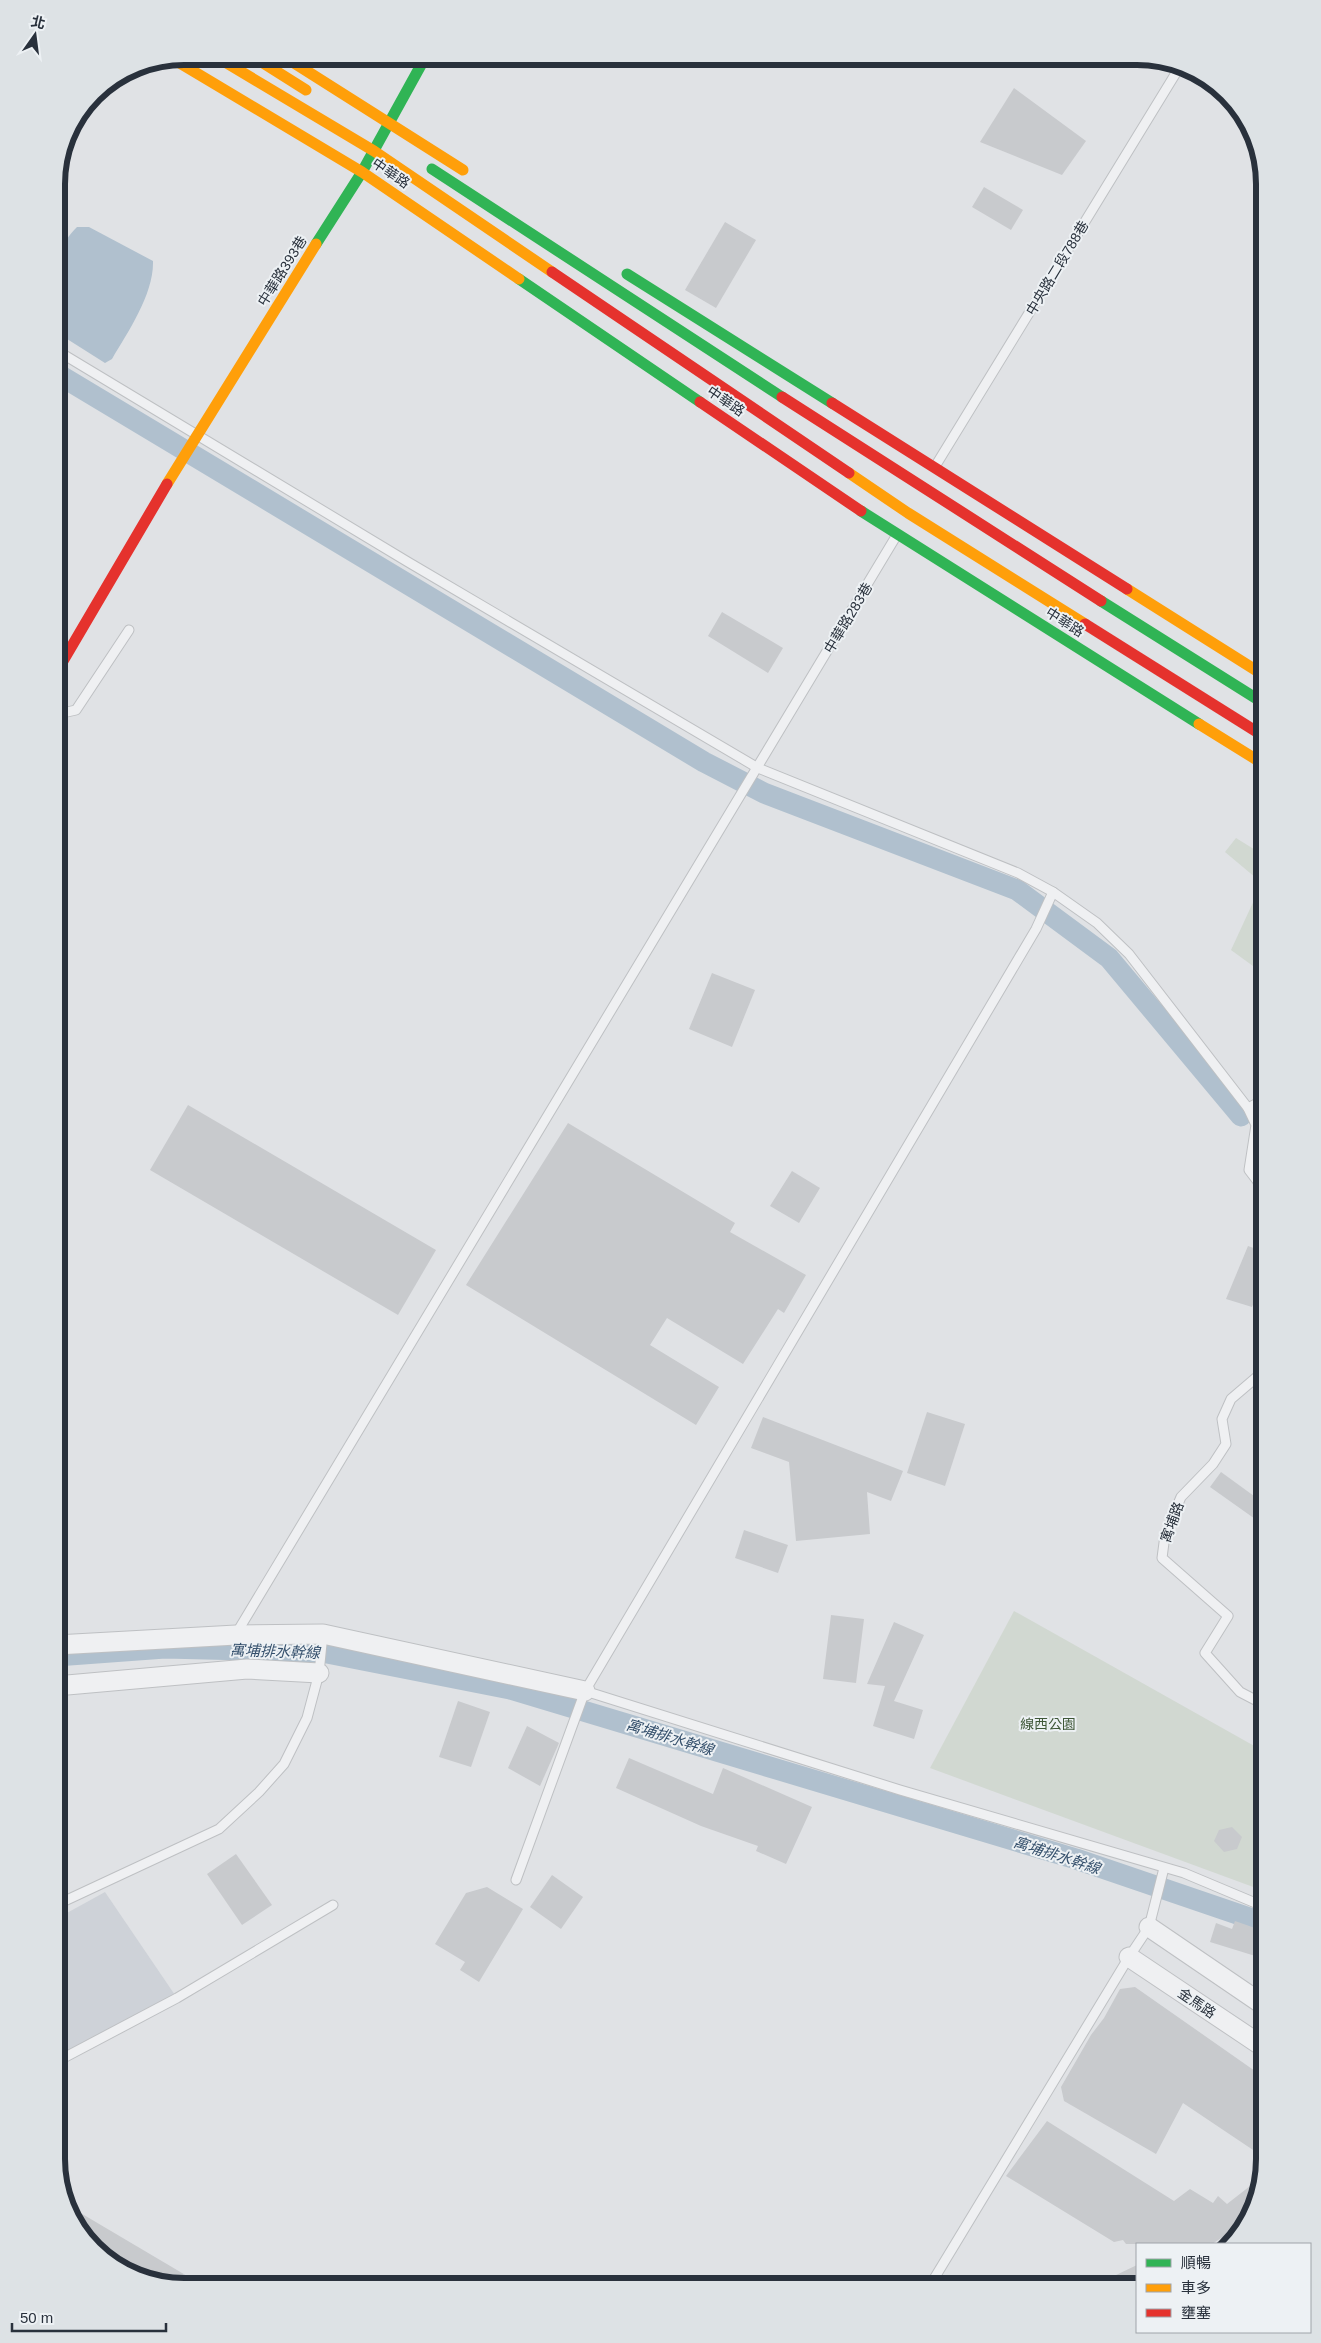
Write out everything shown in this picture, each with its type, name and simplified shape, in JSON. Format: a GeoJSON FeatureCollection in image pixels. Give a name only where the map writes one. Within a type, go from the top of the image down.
{"type":"FeatureCollection","features":[{"type":"Feature","properties":{"kind":"main road","name":"中華路"},"geometry":{"type":"LineString","coordinates":[[185,65],[916,501],[1256,699]]}},
{"type":"Feature","properties":{"kind":"main road","name":"中華路"},"geometry":{"type":"LineString","coordinates":[[230,65],[374,151],[916,501],[1256,759]]}},
{"type":"Feature","properties":{"kind":"main road"},"geometry":{"type":"LineString","coordinates":[[267,65],[317,96]]}},
{"type":"Feature","properties":{"kind":"main road"},"geometry":{"type":"LineString","coordinates":[[298,65],[474,177]]}},
{"type":"Feature","properties":{"kind":"main road","name":"中華路393巷"},"geometry":{"type":"LineString","coordinates":[[65,658],[187,450],[362,172],[383,137],[402,97],[421,65]]}},
{"type":"Feature","properties":{"kind":"main road","name":"中華路"},"geometry":{"type":"LineString","coordinates":[[424,164],[1256,731]]}},
{"type":"Feature","properties":{"kind":"main road","name":"中華路"},"geometry":{"type":"LineString","coordinates":[[617,268],[869,428],[916,501],[1256,671]]}},
{"type":"Feature","properties":{"kind":"street"},"geometry":{"type":"LineString","coordinates":[[65,1644],[236,1634],[323,1634],[585,1691]]}},
{"type":"Feature","properties":{"kind":"street"},"geometry":{"type":"LineString","coordinates":[[65,1685],[247,1669],[320,1673]]}},
{"type":"Feature","properties":{"kind":"street"},"geometry":{"type":"LineString","coordinates":[[1149,1927],[1256,2000]]}},
{"type":"Feature","properties":{"kind":"street","name":"金馬路"},"geometry":{"type":"LineString","coordinates":[[1129,1957],[1256,2042]]}},
{"type":"Feature","properties":{"kind":"lane","name":"中央路二段788巷"},"geometry":{"type":"LineString","coordinates":[[916,501],[1176,71]]}},
{"type":"Feature","properties":{"kind":"lane"},"geometry":{"type":"LineString","coordinates":[[65,355],[408,562],[758,768],[1018,873],[1053,892],[1097,924],[1129,954],[1248,1108],[1256,1125],[1249,1170],[1256,1179]]}},
{"type":"Feature","properties":{"kind":"lane","name":"中華路283巷"},"geometry":{"type":"LineString","coordinates":[[236,1634],[758,768],[916,501]]}},
{"type":"Feature","properties":{"kind":"lane"},"geometry":{"type":"LineString","coordinates":[[65,710],[68,712],[76,710],[129,630]]}},
{"type":"Feature","properties":{"kind":"lane"},"geometry":{"type":"LineString","coordinates":[[516,1880],[585,1691],[1036,929],[1053,892]]}},
{"type":"Feature","properties":{"kind":"lane"},"geometry":{"type":"LineString","coordinates":[[1248,1108],[1256,1103]]}},
{"type":"Feature","properties":{"kind":"lane","name":"寓埔路"},"geometry":{"type":"LineString","coordinates":[[1256,1378],[1231,1399],[1222,1419],[1226,1444],[1213,1464],[1180,1497],[1165,1535],[1162,1558],[1228,1616],[1205,1653],[1240,1692],[1256,1700]]}},
{"type":"Feature","properties":{"kind":"lane"},"geometry":{"type":"LineString","coordinates":[[65,1901],[219,1829],[259,1792],[284,1764],[307,1718],[320,1673],[323,1634]]}},
{"type":"Feature","properties":{"kind":"lane"},"geometry":{"type":"LineString","coordinates":[[585,1691],[900,1790],[1184,1873],[1256,1904]]}},
{"type":"Feature","properties":{"kind":"lane"},"geometry":{"type":"LineString","coordinates":[[934,2278],[1149,1927],[1164,1868]]}},
{"type":"Feature","properties":{"kind":"lane"},"geometry":{"type":"LineString","coordinates":[[65,2057],[177,1998],[334,1904]]}},
{"type":"Feature","properties":{"kind":"shaded area"},"geometry":{"type":"Polygon","coordinates":[[[105,1892],[177,1998],[65,2056],[65,1914],[105,1892]]]}},
{"type":"Feature","properties":{"kind":"green space"},"geometry":{"type":"Polygon","coordinates":[[[1236,838],[1256,850],[1256,878],[1225,852],[1236,838]]]}},
{"type":"Feature","properties":{"kind":"green space"},"geometry":{"type":"Polygon","coordinates":[[[1256,896],[1256,968],[1231,950],[1256,896]]]}},
{"type":"Feature","properties":{"kind":"green space","name":"線西公園"},"geometry":{"type":"Polygon","coordinates":[[[1014,1611],[1256,1747],[1256,1888],[930,1768],[1014,1611]]]}},
{"type":"Feature","properties":{"kind":"water"},"geometry":{"type":"Polygon","coordinates":[[[77,227],[89,227],[153,261],[149,286],[139,312],[112,359],[105,363],[65,338],[65,244],[77,227]]]}},
{"type":"Feature","properties":{"kind":"building"},"geometry":{"type":"Polygon","coordinates":[[[1014,88],[1086,141],[1062,175],[980,142],[1014,88]]]}},
{"type":"Feature","properties":{"kind":"building"},"geometry":{"type":"Polygon","coordinates":[[[984,187],[1023,210],[1011,230],[972,207],[984,187]]]}},
{"type":"Feature","properties":{"kind":"building"},"geometry":{"type":"Polygon","coordinates":[[[725,222],[756,240],[716,308],[685,290],[725,222]]]}},
{"type":"Feature","properties":{"kind":"building"},"geometry":{"type":"Polygon","coordinates":[[[722,612],[783,648],[768,673],[708,636],[722,612]]]}},
{"type":"Feature","properties":{"kind":"building"},"geometry":{"type":"Polygon","coordinates":[[[712,973],[755,990],[732,1047],[689,1029],[712,973]]]}},
{"type":"Feature","properties":{"kind":"building"},"geometry":{"type":"Polygon","coordinates":[[[188,1105],[436,1250],[398,1315],[150,1170],[188,1105]]]}},
{"type":"Feature","properties":{"kind":"building"},"geometry":{"type":"Polygon","coordinates":[[[568,1123],[735,1223],[730,1232],[806,1275],[784,1313],[778,1309],[743,1364],[667,1318],[650,1345],[719,1387],[696,1425],[466,1285],[568,1123]]]}},
{"type":"Feature","properties":{"kind":"building"},"geometry":{"type":"Polygon","coordinates":[[[792,1171],[820,1188],[799,1223],[770,1206],[792,1171]]]}},
{"type":"Feature","properties":{"kind":"building"},"geometry":{"type":"Polygon","coordinates":[[[1248,1246],[1256,1249],[1256,1298],[1252,1307],[1226,1299],[1248,1246]]]}},
{"type":"Feature","properties":{"kind":"building"},"geometry":{"type":"Polygon","coordinates":[[[927,1412],[965,1424],[945,1486],[907,1473],[927,1412]]]}},
{"type":"Feature","properties":{"kind":"building"},"geometry":{"type":"Polygon","coordinates":[[[763,1417],[903,1471],[891,1501],[867,1492],[870,1534],[796,1541],[789,1462],[751,1448],[763,1417]]]}},
{"type":"Feature","properties":{"kind":"building"},"geometry":{"type":"Polygon","coordinates":[[[1221,1472],[1254,1496],[1256,1493],[1256,1520],[1210,1487],[1221,1472]]]}},
{"type":"Feature","properties":{"kind":"building"},"geometry":{"type":"Polygon","coordinates":[[[744,1530],[788,1545],[778,1573],[735,1558],[744,1530]]]}},
{"type":"Feature","properties":{"kind":"building"},"geometry":{"type":"Polygon","coordinates":[[[831,1615],[864,1619],[856,1683],[823,1679],[831,1615]]]}},
{"type":"Feature","properties":{"kind":"building"},"geometry":{"type":"Polygon","coordinates":[[[894,1622],[924,1635],[894,1701],[923,1710],[914,1739],[873,1726],[885,1686],[867,1684],[894,1622]]]}},
{"type":"Feature","properties":{"kind":"building"},"geometry":{"type":"Polygon","coordinates":[[[458,1701],[490,1712],[471,1767],[439,1757],[458,1701]]]}},
{"type":"Feature","properties":{"kind":"building"},"geometry":{"type":"Polygon","coordinates":[[[527,1726],[559,1743],[540,1786],[508,1768],[527,1726]]]}},
{"type":"Feature","properties":{"kind":"building"},"geometry":{"type":"Polygon","coordinates":[[[629,1758],[713,1794],[723,1768],[812,1807],[786,1864],[756,1851],[758,1846],[701,1826],[616,1788],[629,1758]]]}},
{"type":"Feature","properties":{"kind":"building"},"geometry":{"type":"Polygon","coordinates":[[[1232,1827],[1242,1837],[1237,1849],[1224,1852],[1214,1841],[1219,1830],[1232,1827]]]}},
{"type":"Feature","properties":{"kind":"building"},"geometry":{"type":"Polygon","coordinates":[[[236,1854],[272,1905],[242,1925],[207,1874],[236,1854]]]}},
{"type":"Feature","properties":{"kind":"building"},"geometry":{"type":"Polygon","coordinates":[[[552,1875],[583,1897],[561,1929],[530,1907],[552,1875]]]}},
{"type":"Feature","properties":{"kind":"building"},"geometry":{"type":"Polygon","coordinates":[[[487,1887],[523,1909],[479,1982],[460,1970],[465,1962],[435,1944],[466,1893],[487,1887]]]}},
{"type":"Feature","properties":{"kind":"building"},"geometry":{"type":"Polygon","coordinates":[[[1235,1921],[1255,1928],[1256,1956],[1210,1942],[1216,1923],[1232,1929],[1235,1921]]]}},
{"type":"Feature","properties":{"kind":"building"},"geometry":{"type":"Polygon","coordinates":[[[1135,1987],[1256,2072],[1256,2152],[1183,2103],[1156,2154],[1064,2101],[1061,2087],[1120,1989],[1135,1987]]]}},
{"type":"Feature","properties":{"kind":"building"},"geometry":{"type":"Polygon","coordinates":[[[1047,2121],[1174,2201],[1190,2189],[1213,2203],[1218,2196],[1227,2204],[1253,2184],[1244,2212],[1236,2225],[1230,2233],[1214,2243],[1126,2244],[1123,2240],[1114,2242],[1006,2176],[1047,2121]]]}},
{"type":"Feature","properties":{"kind":"building"},"geometry":{"type":"Polygon","coordinates":[[[76,2211],[190,2278],[161,2276],[131,2266],[118,2258],[95,2237],[76,2211]]]}},
{"type":"Feature","properties":{"kind":"building"},"geometry":{"type":"Polygon","coordinates":[[[1136,2265],[1136,2278],[1110,2278],[1136,2265]]]}},
{"type":"Feature","properties":{"kind":"waterway"},"geometry":{"type":"LineString","coordinates":[[65,378],[704,762],[764,793],[1017,890],[1109,958],[1241,1116]]}},
{"type":"Feature","properties":{"kind":"waterway","name":"寓埔排水幹線"},"geometry":{"type":"LineString","coordinates":[[65,1655],[165,1648],[322,1652],[510,1689],[1076,1859],[1256,1921]]}},
{"type":"Feature","properties":{"kind":"traffic: fast"},"geometry":{"type":"LineString","coordinates":[[316,244],[362,172],[421,65]]}},
{"type":"Feature","properties":{"kind":"traffic: fast"},"geometry":{"type":"LineString","coordinates":[[432,169],[782,397]]}},
{"type":"Feature","properties":{"kind":"traffic: fast"},"geometry":{"type":"LineString","coordinates":[[627,274],[832,403]]}},
{"type":"Feature","properties":{"kind":"traffic: fast"},"geometry":{"type":"LineString","coordinates":[[519,279],[700,402]]}},
{"type":"Feature","properties":{"kind":"traffic: fast"},"geometry":{"type":"LineString","coordinates":[[861,511],[1199,724]]}},
{"type":"Feature","properties":{"kind":"traffic: fast"},"geometry":{"type":"LineString","coordinates":[[1101,601],[1256,698]]}},
{"type":"Feature","properties":{"kind":"traffic: slow"},"geometry":{"type":"LineString","coordinates":[[183,65],[362,172],[519,279]]}},
{"type":"Feature","properties":{"kind":"traffic: slow"},"geometry":{"type":"LineString","coordinates":[[230,65],[374,151],[552,272]]}},
{"type":"Feature","properties":{"kind":"traffic: slow"},"geometry":{"type":"LineString","coordinates":[[266,65],[306,90]]}},
{"type":"Feature","properties":{"kind":"traffic: slow"},"geometry":{"type":"LineString","coordinates":[[297,65],[463,170]]}},
{"type":"Feature","properties":{"kind":"traffic: slow"},"geometry":{"type":"LineString","coordinates":[[167,484],[316,244]]}},
{"type":"Feature","properties":{"kind":"traffic: slow"},"geometry":{"type":"LineString","coordinates":[[849,473],[908,513],[1085,624]]}},
{"type":"Feature","properties":{"kind":"traffic: slow"},"geometry":{"type":"LineString","coordinates":[[1127,589],[1256,670]]}},
{"type":"Feature","properties":{"kind":"traffic: slow"},"geometry":{"type":"LineString","coordinates":[[1199,724],[1256,759]]}},
{"type":"Feature","properties":{"kind":"traffic: jam"},"geometry":{"type":"LineString","coordinates":[[552,272],[849,473]]}},
{"type":"Feature","properties":{"kind":"traffic: jam"},"geometry":{"type":"LineString","coordinates":[[782,397],[1101,601]]}},
{"type":"Feature","properties":{"kind":"traffic: jam"},"geometry":{"type":"LineString","coordinates":[[700,402],[861,511]]}},
{"type":"Feature","properties":{"kind":"traffic: jam"},"geometry":{"type":"LineString","coordinates":[[832,403],[1127,589]]}},
{"type":"Feature","properties":{"kind":"traffic: jam"},"geometry":{"type":"LineString","coordinates":[[65,658],[167,484]]}},
{"type":"Feature","properties":{"kind":"traffic: jam"},"geometry":{"type":"LineString","coordinates":[[1085,624],[1256,731]]}}]}
